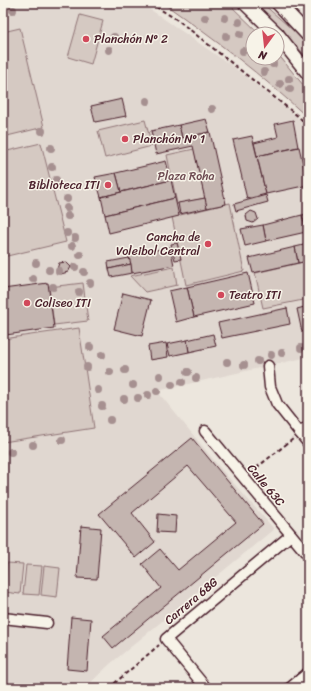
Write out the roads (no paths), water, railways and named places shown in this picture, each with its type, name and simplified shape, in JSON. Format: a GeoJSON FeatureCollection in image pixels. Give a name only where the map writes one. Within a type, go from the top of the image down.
{"type":"FeatureCollection","features":[{"type":"Feature","properties":{"kind":"main road"},"geometry":{"type":"LineString","coordinates":[[245,3],[269,26]]}},
{"type":"Feature","properties":{"kind":"main road"},"geometry":{"type":"LineString","coordinates":[[278,3],[308,35]]}},
{"type":"Feature","properties":{"kind":"main road"},"geometry":{"type":"LineString","coordinates":[[285,44],[308,73]]}},
{"type":"Feature","properties":{"kind":"street"},"geometry":{"type":"LineString","coordinates":[[268,366],[270,387],[277,404],[304,430],[308,443]]}},
{"type":"Feature","properties":{"kind":"street","name":"Calle 63C"},"geometry":{"type":"LineString","coordinates":[[205,431],[308,556]]}},
{"type":"Feature","properties":{"kind":"street","name":"Carrera 68G"},"geometry":{"type":"LineString","coordinates":[[206,688],[166,639],[291,535]]}},
{"type":"Feature","properties":{"kind":"street"},"geometry":{"type":"LineString","coordinates":[[3,618],[47,623]]}},
{"type":"Feature","properties":{"kind":"street"},"geometry":{"type":"LineString","coordinates":[[290,688],[304,676],[308,687]]}},
{"type":"Feature","properties":{"kind":"place","name":"Planchón Nº 2"},"geometry":{"type":"Point","coordinates":[86,39]}},
{"type":"Feature","properties":{"kind":"place","name":"Planchón Nº 1"},"geometry":{"type":"Point","coordinates":[125,139]}},
{"type":"Feature","properties":{"kind":"place","name":"Biblioteca ITI"},"geometry":{"type":"Point","coordinates":[108,185]}},
{"type":"Feature","properties":{"kind":"place","name":"Cancha de Voleibol Central"},"geometry":{"type":"Point","coordinates":[208,244]}},
{"type":"Feature","properties":{"kind":"place","name":"Teatro ITI"},"geometry":{"type":"Point","coordinates":[221,295]}},
{"type":"Feature","properties":{"kind":"place","name":"Coliseo ITI"},"geometry":{"type":"Point","coordinates":[27,303]}},
{"type":"Feature","properties":{"kind":"park label","name":"Plaza Roha"},"geometry":{"type":"Point","coordinates":[186,176]}}]}
